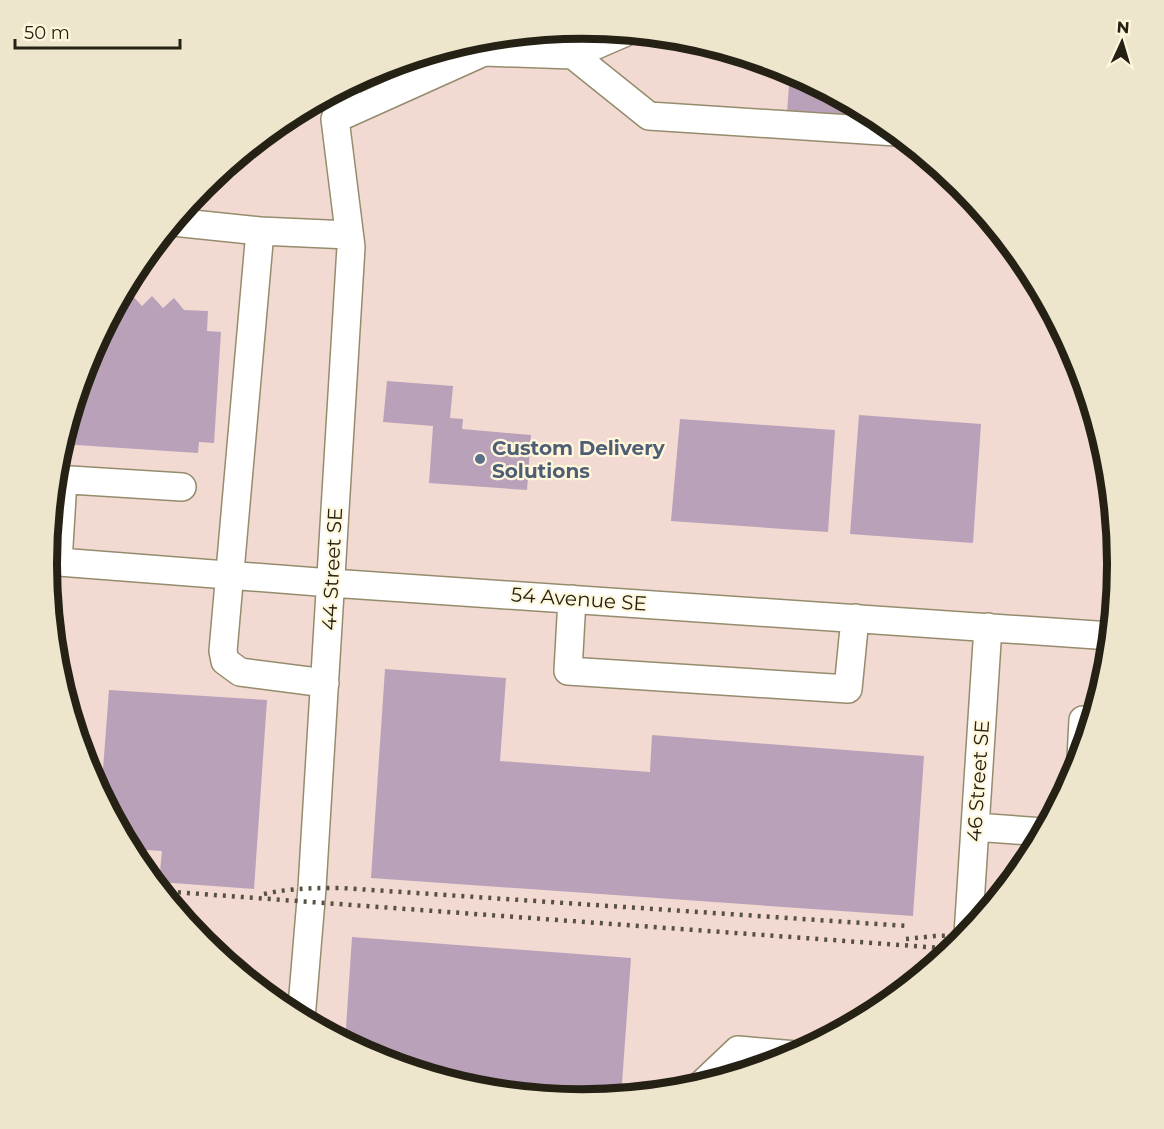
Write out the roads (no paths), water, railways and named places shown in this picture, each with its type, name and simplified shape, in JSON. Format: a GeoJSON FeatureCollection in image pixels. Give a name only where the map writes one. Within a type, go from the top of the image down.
{"type":"FeatureCollection","features":[{"type":"Feature","properties":{"kind":"street"},"geometry":{"type":"LineString","coordinates":[[495,46],[573,55],[608,40]]}},
{"type":"Feature","properties":{"kind":"street"},"geometry":{"type":"LineString","coordinates":[[335,119],[473,50]]}},
{"type":"Feature","properties":{"kind":"street"},"geometry":{"type":"LineString","coordinates":[[573,55],[649,116],[878,131]]}},
{"type":"Feature","properties":{"kind":"street"},"geometry":{"type":"LineString","coordinates":[[335,119],[344,96]]}},
{"type":"Feature","properties":{"kind":"street","name":"44 Street SE"},"geometry":{"type":"LineString","coordinates":[[302,1009],[312,888],[351,248],[335,119]]}},
{"type":"Feature","properties":{"kind":"street"},"geometry":{"type":"LineString","coordinates":[[183,223],[260,231],[349,235]]}},
{"type":"Feature","properties":{"kind":"street"},"geometry":{"type":"LineString","coordinates":[[260,231],[223,651],[225,661],[240,672],[325,683]]}},
{"type":"Feature","properties":{"kind":"street"},"geometry":{"type":"LineString","coordinates":[[64,479],[182,487]]}},
{"type":"Feature","properties":{"kind":"street","name":"54 Avenue SE"},"geometry":{"type":"LineString","coordinates":[[56,561],[331,583],[1103,635]]}},
{"type":"Feature","properties":{"kind":"street"},"geometry":{"type":"LineString","coordinates":[[572,599],[568,671],[849,689],[855,618]]}},
{"type":"Feature","properties":{"kind":"street","name":"46 Street SE"},"geometry":{"type":"LineString","coordinates":[[969,920],[988,627]]}},
{"type":"Feature","properties":{"kind":"street"},"geometry":{"type":"LineString","coordinates":[[975,827],[1034,831]]}},
{"type":"Feature","properties":{"kind":"street"},"geometry":{"type":"LineString","coordinates":[[714,1073],[738,1050],[775,1053]]}},
{"type":"Feature","properties":{"kind":"railway"},"geometry":{"type":"LineString","coordinates":[[264,894],[293,889],[342,888],[907,926]]}},
{"type":"Feature","properties":{"kind":"railway"},"geometry":{"type":"LineString","coordinates":[[171,892],[941,948]]}},
{"type":"Feature","properties":{"kind":"railway"},"geometry":{"type":"LineString","coordinates":[[906,939],[955,935]]}},
{"type":"Feature","properties":{"kind":"place","name":"Custom Delivery Solutions"},"geometry":{"type":"Point","coordinates":[480,459]}}]}
